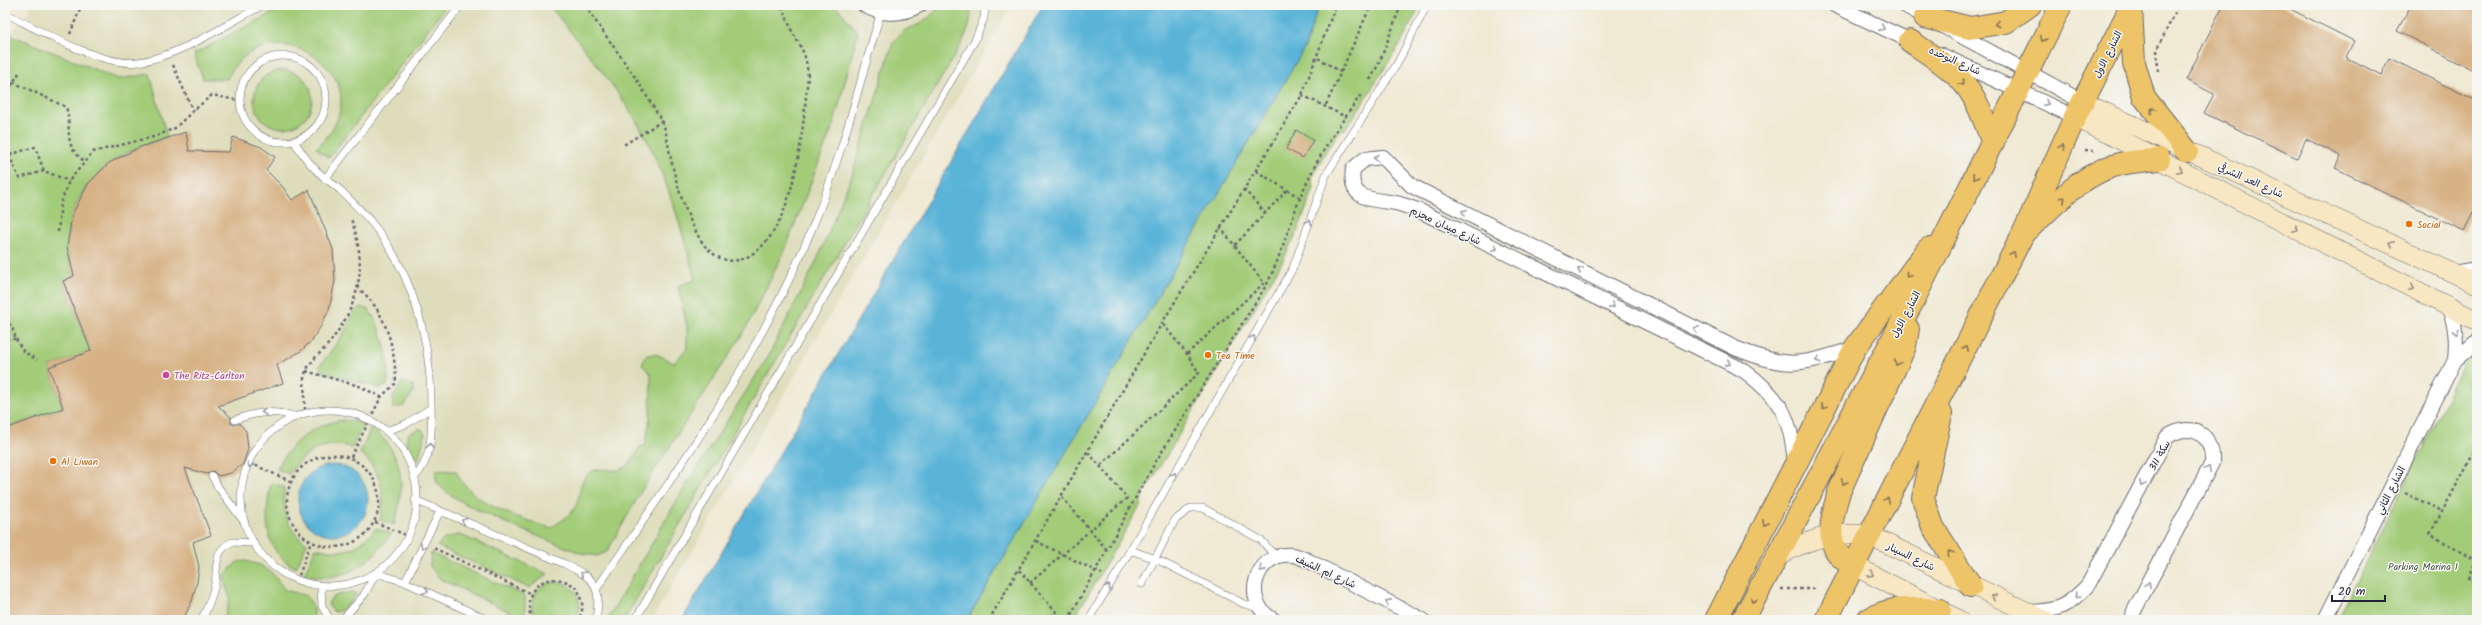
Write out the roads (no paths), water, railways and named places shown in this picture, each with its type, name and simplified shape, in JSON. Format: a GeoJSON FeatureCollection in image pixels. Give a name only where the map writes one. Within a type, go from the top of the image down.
{"type":"FeatureCollection","features":[{"type":"Feature","properties":{"kind":"main road"},"geometry":{"type":"LineString","coordinates":[[1925,17],[1970,28],[2006,22],[2030,5]]}},
{"type":"Feature","properties":{"kind":"main road","name":"الشارع الاول"},"geometry":{"type":"LineString","coordinates":[[1743,620],[1774,559],[1914,298],[2061,5]]}},
{"type":"Feature","properties":{"kind":"main road"},"geometry":{"type":"LineString","coordinates":[[2132,6],[2134,63],[2137,80],[2148,103],[2187,151]]}},
{"type":"Feature","properties":{"kind":"main road","name":"الشارع الاول"},"geometry":{"type":"LineString","coordinates":[[1826,620],[2023,234],[2079,109],[2132,6]]}},
{"type":"Feature","properties":{"kind":"main road"},"geometry":{"type":"LineString","coordinates":[[1910,41],[1940,62],[1962,82],[1974,96],[1993,143]]}},
{"type":"Feature","properties":{"kind":"main road"},"geometry":{"type":"LineString","coordinates":[[2023,234],[2079,183],[2094,173],[2120,164],[2159,159]]}},
{"type":"Feature","properties":{"kind":"main road"},"geometry":{"type":"LineString","coordinates":[[1716,620],[1856,348],[1884,306],[1957,211]]}},
{"type":"Feature","properties":{"kind":"main road"},"geometry":{"type":"LineString","coordinates":[[1854,565],[1840,556],[1835,550],[1830,535],[1840,492],[1905,346],[1914,298]]}},
{"type":"Feature","properties":{"kind":"main road"},"geometry":{"type":"LineString","coordinates":[[1948,383],[1923,498],[1933,527],[1971,586]]}},
{"type":"Feature","properties":{"kind":"main road"},"geometry":{"type":"LineString","coordinates":[[1868,620],[1893,610],[1909,607],[1940,610]]}},
{"type":"Feature","properties":{"kind":"street"},"geometry":{"type":"LineString","coordinates":[[864,5],[881,12],[900,12],[920,5]]}},
{"type":"Feature","properties":{"kind":"street","name":"شارع النوخده"},"geometry":{"type":"LineString","coordinates":[[1834,5],[1910,41],[2022,81]]}},
{"type":"Feature","properties":{"kind":"street","name":"شارع النوخده"},"geometry":{"type":"LineString","coordinates":[[1904,5],[1925,17],[2022,81]]}},
{"type":"Feature","properties":{"kind":"street","name":"شارع العد الشرقي"},"geometry":{"type":"LineString","coordinates":[[2022,81],[2079,109],[2187,151],[2477,284]]}},
{"type":"Feature","properties":{"kind":"street","name":"شارع العد الشرقي"},"geometry":{"type":"LineString","coordinates":[[2079,109],[2159,159],[2477,321]]}},
{"type":"Feature","properties":{"kind":"street","name":"شارع ميدان محزم"},"geometry":{"type":"LineString","coordinates":[[1795,464],[1792,434],[1783,411],[1761,384],[1743,370],[1420,211],[1396,203],[1368,200],[1354,189],[1352,177],[1353,169],[1365,159],[1383,157],[1412,186],[1728,345],[1759,358],[1777,363],[1795,364],[1810,362],[1856,348]]}},
{"type":"Feature","properties":{"kind":"street"},"geometry":{"type":"LineString","coordinates":[[2453,273],[2477,269]]}},
{"type":"Feature","properties":{"kind":"street","name":"الشارع الثاني"},"geometry":{"type":"LineString","coordinates":[[2448,306],[2454,321],[2458,339],[2456,360]]}},
{"type":"Feature","properties":{"kind":"street","name":"الشارع الثاني"},"geometry":{"type":"LineString","coordinates":[[2325,620],[2456,360],[2477,341]]}},
{"type":"Feature","properties":{"kind":"street","name":"سكة 311"},"geometry":{"type":"LineString","coordinates":[[2036,616],[2053,611],[2072,602],[2088,585],[2168,437],[2179,430],[2191,430],[2205,438],[2213,449],[2212,463],[2134,611],[2132,620]]}},
{"type":"Feature","properties":{"kind":"street","name":"شارع السينار"},"geometry":{"type":"LineString","coordinates":[[1774,559],[1810,540],[1830,535],[1869,535],[1971,586],[2036,616]]}},
{"type":"Feature","properties":{"kind":"street","name":"شارع ام الشيف"},"geometry":{"type":"LineString","coordinates":[[1276,558],[1291,554],[1309,561],[1423,620]]}},
{"type":"Feature","properties":{"kind":"street"},"geometry":{"type":"LineString","coordinates":[[1274,620],[1258,608],[1255,594],[1256,576],[1264,566],[1276,558]]}},
{"type":"Feature","properties":{"kind":"street"},"geometry":{"type":"LineString","coordinates":[[1854,565],[1959,620]]}},
{"type":"Feature","properties":{"kind":"lane"},"geometry":{"type":"LineString","coordinates":[[5,13],[66,43],[109,60],[137,63],[168,53],[262,5]]}},
{"type":"Feature","properties":{"kind":"lane"},"geometry":{"type":"LineString","coordinates":[[325,179],[461,5]]}},
{"type":"Feature","properties":{"kind":"lane"},"geometry":{"type":"LineString","coordinates":[[635,620],[975,40],[984,18],[984,5]]}},
{"type":"Feature","properties":{"kind":"lane"},"geometry":{"type":"LineString","coordinates":[[1088,620],[1114,579],[1293,268],[1326,175],[1397,64],[1427,5]]}},
{"type":"Feature","properties":{"kind":"lane"},"geometry":{"type":"LineString","coordinates":[[597,588],[635,535],[726,393],[773,310],[813,227],[837,164],[881,12]]}},
{"type":"Feature","properties":{"kind":"lane"},"geometry":{"type":"LineString","coordinates":[[292,56],[312,66],[325,85],[326,107],[316,127],[294,141],[274,141],[254,131],[247,123],[240,101],[244,79],[251,70],[270,57],[292,56]]}},
{"type":"Feature","properties":{"kind":"lane"},"geometry":{"type":"LineString","coordinates":[[294,141],[313,168],[341,191],[371,223],[404,274],[417,309],[429,358],[432,408],[429,452],[422,470],[414,478]]}},
{"type":"Feature","properties":{"kind":"lane"},"geometry":{"type":"LineString","coordinates":[[332,408],[345,410],[371,418],[389,430],[404,453],[414,478],[415,500],[407,535],[388,565],[376,573],[350,585],[321,587],[297,581],[272,566],[254,543],[247,525],[243,488],[250,463],[263,441],[294,416],[305,412],[332,408]]}},
{"type":"Feature","properties":{"kind":"lane"},"geometry":{"type":"LineString","coordinates":[[389,430],[406,424],[432,408]]}},
{"type":"Feature","properties":{"kind":"lane"},"geometry":{"type":"LineString","coordinates":[[235,420],[260,412],[277,411],[294,416]]}},
{"type":"Feature","properties":{"kind":"lane"},"geometry":{"type":"LineString","coordinates":[[212,476],[218,487],[247,525]]}},
{"type":"Feature","properties":{"kind":"lane"},"geometry":{"type":"LineString","coordinates":[[415,500],[565,564],[588,576],[597,588],[599,604],[596,620]]}},
{"type":"Feature","properties":{"kind":"lane"},"geometry":{"type":"LineString","coordinates":[[1142,584],[1175,520],[1191,508],[1203,508],[1261,540],[1276,558]]}},
{"type":"Feature","properties":{"kind":"lane"},"geometry":{"type":"LineString","coordinates":[[406,582],[440,511]]}},
{"type":"Feature","properties":{"kind":"lane"},"geometry":{"type":"LineString","coordinates":[[201,620],[214,587],[216,558],[232,542],[254,543]]}},
{"type":"Feature","properties":{"kind":"lane"},"geometry":{"type":"LineString","coordinates":[[1130,550],[1156,559],[1244,604],[1258,608]]}},
{"type":"Feature","properties":{"kind":"lane"},"geometry":{"type":"LineString","coordinates":[[376,573],[406,582],[488,620]]}},
{"type":"Feature","properties":{"kind":"lane"},"geometry":{"type":"LineString","coordinates":[[342,620],[364,595],[376,573]]}},
{"type":"Feature","properties":{"kind":"lane"},"geometry":{"type":"LineString","coordinates":[[321,587],[322,606],[330,620]]}},
{"type":"Feature","properties":{"kind":"water"},"geometry":{"type":"Polygon","coordinates":[[[1043,5],[1319,5],[1305,47],[967,620],[682,620],[1043,5]]]}},
{"type":"Feature","properties":{"kind":"water"},"geometry":{"type":"Polygon","coordinates":[[[333,465],[346,468],[358,475],[365,487],[368,500],[365,513],[358,525],[346,532],[333,535],[320,532],[308,525],[301,513],[298,500],[301,487],[308,475],[320,468],[333,465]]]}},
{"type":"Feature","properties":{"kind":"place","name":"Social"},"geometry":{"type":"Point","coordinates":[2409,224]}},
{"type":"Feature","properties":{"kind":"place","name":"Tea Time"},"geometry":{"type":"Point","coordinates":[1208,355]}},
{"type":"Feature","properties":{"kind":"place","name":"The Ritz-Carlton"},"geometry":{"type":"Point","coordinates":[166,375]}},
{"type":"Feature","properties":{"kind":"place","name":"Al Liwan"},"geometry":{"type":"Point","coordinates":[53,461]}},
{"type":"Feature","properties":{"kind":"park label","name":"Parking Marina 1"},"geometry":{"type":"Point","coordinates":[2423,566]}}]}
